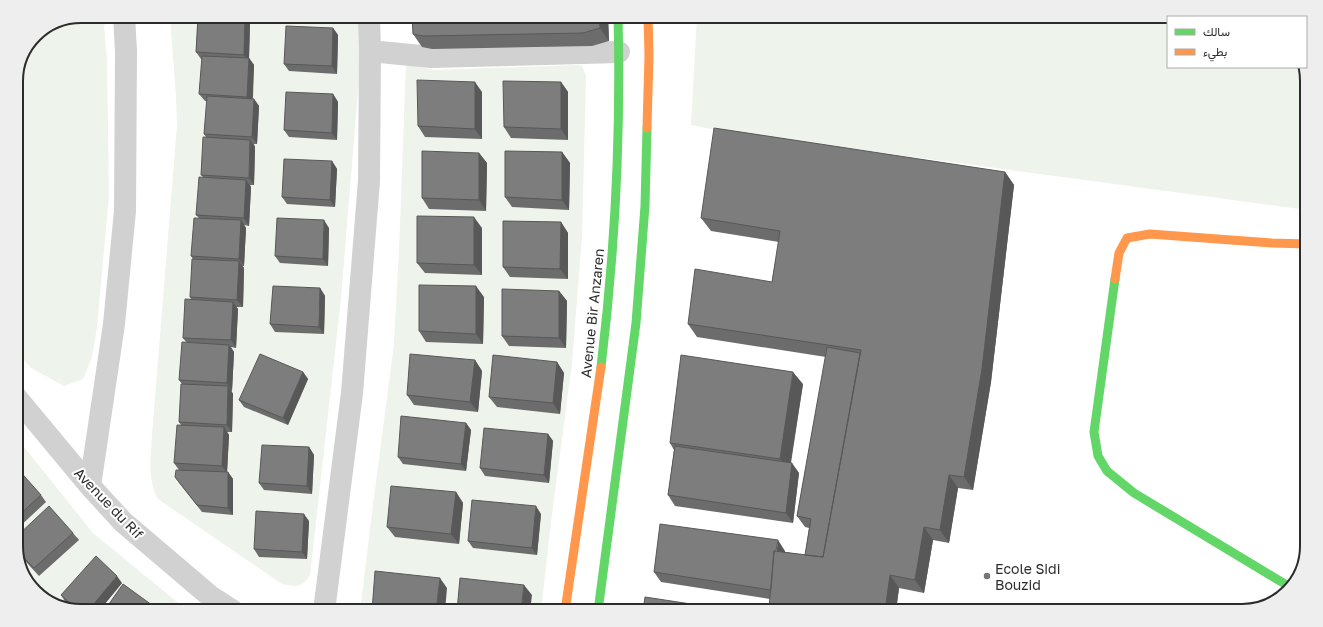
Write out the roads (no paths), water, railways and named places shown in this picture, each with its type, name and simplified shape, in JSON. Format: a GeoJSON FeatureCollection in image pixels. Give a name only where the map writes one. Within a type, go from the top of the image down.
{"type":"FeatureCollection","features":[{"type":"Feature","properties":{"kind":"main road","name":"Avenue Bir Anzaren"},"geometry":{"type":"LineString","coordinates":[[567,604],[601,370],[607,317],[616,205],[618,23]]}},
{"type":"Feature","properties":{"kind":"main road"},"geometry":{"type":"LineString","coordinates":[[599,604],[636,323],[645,206],[649,64],[648,23]]}},
{"type":"Feature","properties":{"kind":"main road"},"geometry":{"type":"LineString","coordinates":[[1286,584],[1134,493],[1107,471],[1098,456],[1094,432],[1119,253],[1127,238],[1150,234],[1300,244]]}},
{"type":"Feature","properties":{"kind":"street"},"geometry":{"type":"LineString","coordinates":[[90,486],[114,324],[125,211],[126,51],[124,23]]}},
{"type":"Feature","properties":{"kind":"street"},"geometry":{"type":"LineString","coordinates":[[325,604],[353,385],[369,181],[369,23]]}},
{"type":"Feature","properties":{"kind":"street"},"geometry":{"type":"LineString","coordinates":[[370,51],[431,57],[619,52]]}},
{"type":"Feature","properties":{"kind":"street","name":"Avenue du Rif"},"geometry":{"type":"LineString","coordinates":[[23,405],[90,486],[129,527],[210,596],[222,604]]}},
{"type":"Feature","properties":{"kind":"place","name":"Ecole Sidi Bouzid"},"geometry":{"type":"Point","coordinates":[987,576]}}]}
